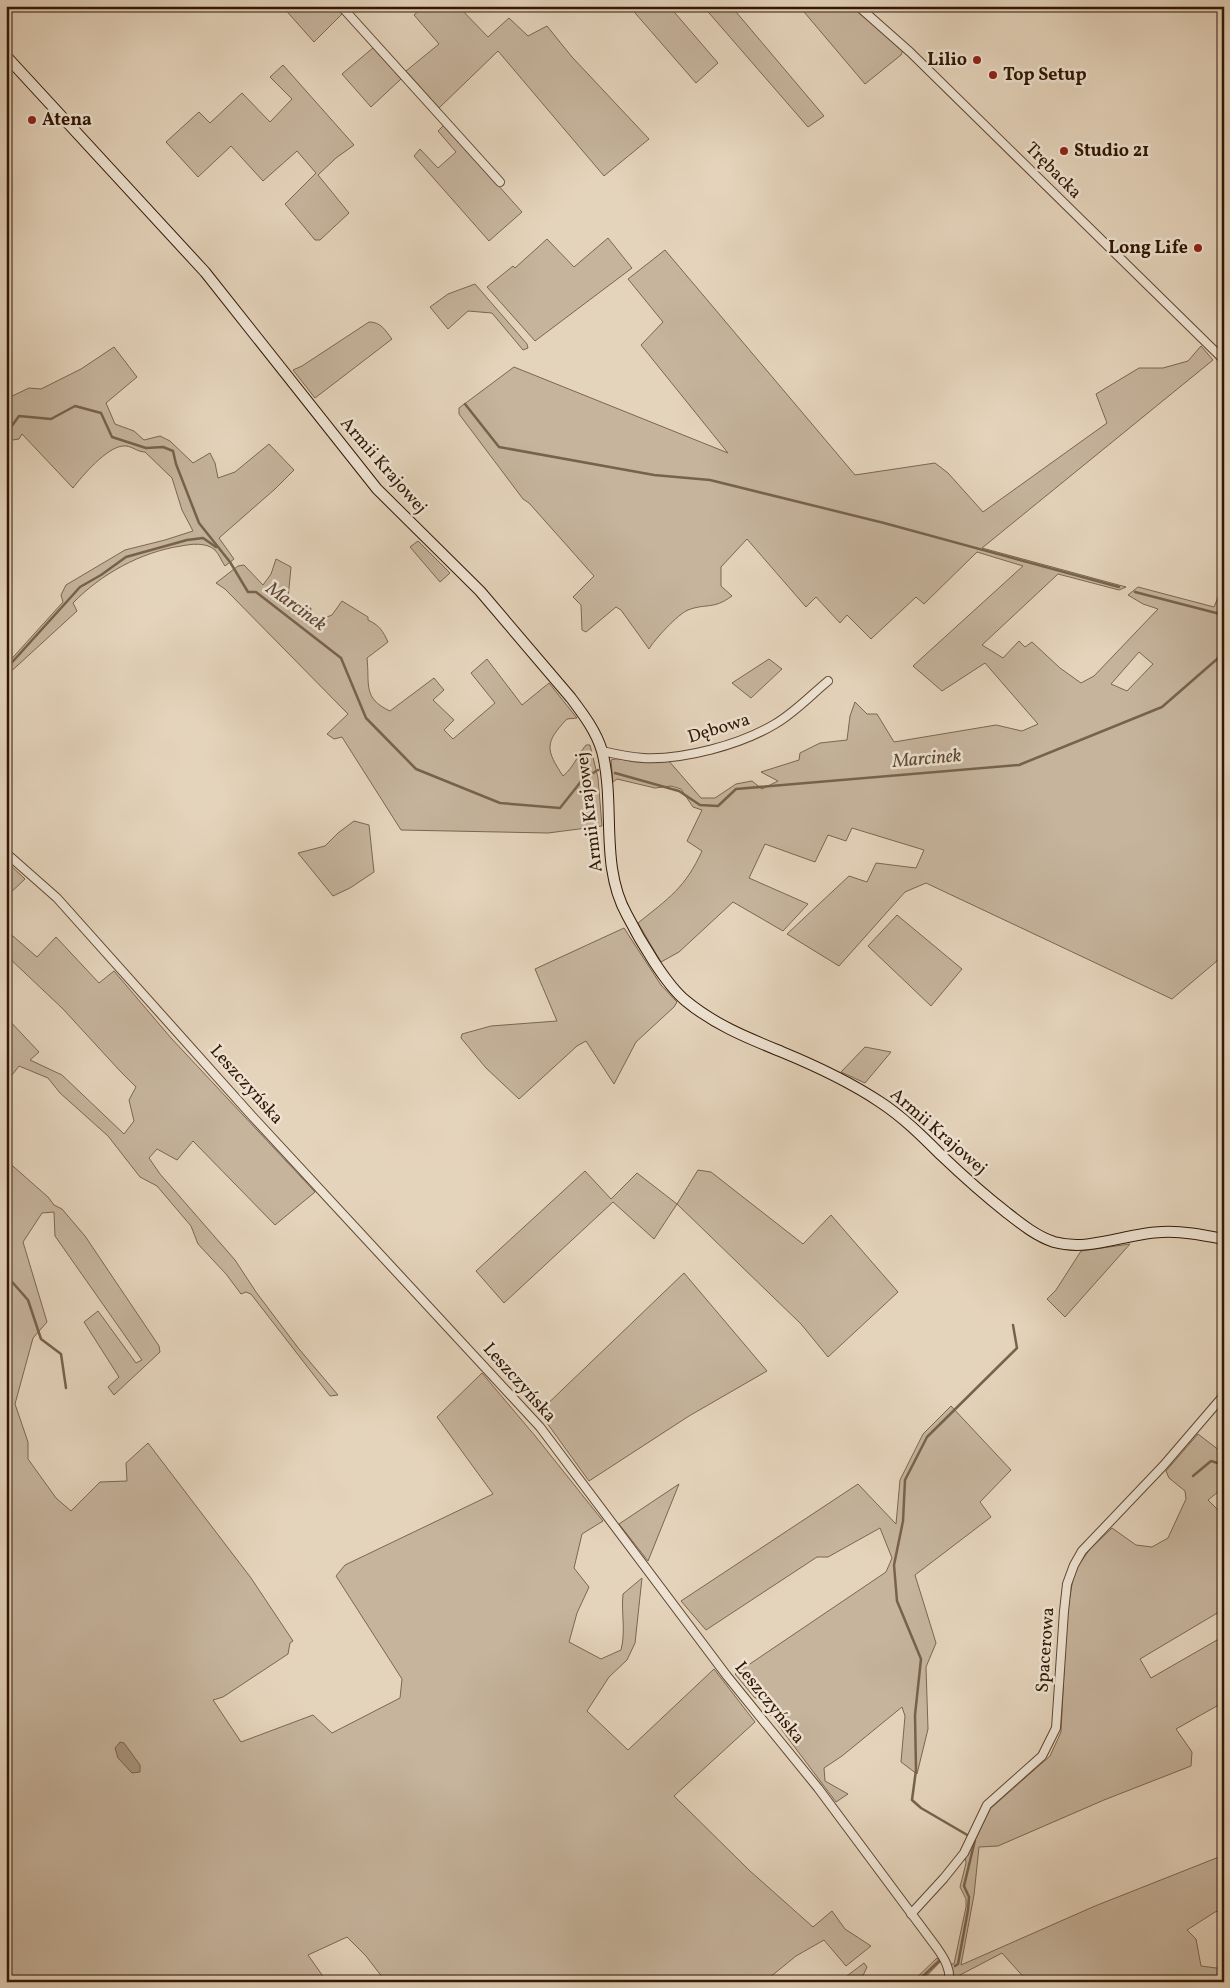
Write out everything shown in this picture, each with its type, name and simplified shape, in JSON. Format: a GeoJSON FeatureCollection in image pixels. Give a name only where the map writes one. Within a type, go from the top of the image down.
{"type":"FeatureCollection","features":[{"type":"Feature","properties":{"kind":"street"},"geometry":{"type":"LineString","coordinates":[[6,10],[11,6]]}},
{"type":"Feature","properties":{"kind":"street"},"geometry":{"type":"LineString","coordinates":[[341,6],[500,182]]}},
{"type":"Feature","properties":{"kind":"street","name":"Trębacka"},"geometry":{"type":"LineString","coordinates":[[858,6],[910,52],[1224,360]]}},
{"type":"Feature","properties":{"kind":"street","name":"Armii Krajowej"},"geometry":{"type":"LineString","coordinates":[[6,56],[205,272],[377,489],[480,591],[571,698],[597,737],[602,751],[608,790],[608,830],[612,868],[625,913],[665,977],[682,998],[728,1030],[841,1079],[880,1102],[906,1121],[1003,1210],[1044,1238],[1066,1244],[1083,1245],[1162,1232],[1187,1233],[1223,1239]]}},
{"type":"Feature","properties":{"kind":"street","name":"Dębowa"},"geometry":{"type":"LineString","coordinates":[[602,751],[645,758],[683,755],[716,748],[776,724],[828,681]]}},
{"type":"Feature","properties":{"kind":"street","name":"Leszczyńska"},"geometry":{"type":"LineString","coordinates":[[6,853],[57,898],[252,1116],[540,1427],[727,1676],[818,1788],[911,1914],[945,1961],[950,1976],[949,1982]]}},
{"type":"Feature","properties":{"kind":"street","name":"Spacerowa"},"geometry":{"type":"LineString","coordinates":[[911,1914],[964,1853],[987,1805],[1042,1756],[1056,1728],[1067,1584],[1082,1551],[1163,1466],[1224,1395]]}},
{"type":"Feature","properties":{"kind":"shaded area"},"geometry":{"type":"Polygon","coordinates":[[[282,6],[337,6],[343,13],[314,42],[282,6]]]}},
{"type":"Feature","properties":{"kind":"shaded area"},"geometry":{"type":"Polygon","coordinates":[[[424,6],[458,6],[488,37],[509,18],[528,36],[547,26],[572,57],[649,139],[604,176],[498,51],[439,108],[406,71],[439,44],[414,15],[424,6]]]}},
{"type":"Feature","properties":{"kind":"shaded area"},"geometry":{"type":"Polygon","coordinates":[[[629,6],[669,6],[718,63],[696,83],[629,6]]]}},
{"type":"Feature","properties":{"kind":"shaded area"},"geometry":{"type":"Polygon","coordinates":[[[703,6],[731,6],[824,116],[808,127],[703,6]]]}},
{"type":"Feature","properties":{"kind":"shaded area"},"geometry":{"type":"Polygon","coordinates":[[[799,6],[851,6],[903,50],[901,55],[865,84],[799,6]]]}},
{"type":"Feature","properties":{"kind":"shaded area"},"geometry":{"type":"Polygon","coordinates":[[[374,47],[401,79],[371,107],[342,74],[374,47]]]}},
{"type":"Feature","properties":{"kind":"shaded area"},"geometry":{"type":"Polygon","coordinates":[[[283,65],[354,145],[336,158],[318,175],[349,213],[320,240],[315,240],[285,204],[316,173],[297,151],[263,181],[231,146],[198,177],[166,142],[199,112],[210,123],[242,93],[270,122],[292,99],[270,77],[283,65]]]}},
{"type":"Feature","properties":{"kind":"shaded area"},"geometry":{"type":"Polygon","coordinates":[[[444,125],[522,212],[489,241],[414,156],[420,149],[438,168],[456,152],[438,131],[444,125]]]}},
{"type":"Feature","properties":{"kind":"shaded area"},"geometry":{"type":"Polygon","coordinates":[[[608,238],[632,268],[535,341],[487,287],[513,266],[515,268],[547,239],[574,267],[608,238]]]}},
{"type":"Feature","properties":{"kind":"shaded area"},"geometry":{"type":"Polygon","coordinates":[[[665,250],[855,475],[935,463],[948,473],[983,512],[1107,423],[1096,394],[1139,368],[1163,368],[1188,361],[1201,346],[1213,360],[982,548],[1126,587],[1119,590],[1058,574],[982,645],[1003,658],[1019,641],[1025,647],[1032,642],[1060,668],[1081,683],[1094,676],[1158,609],[1143,604],[1128,595],[1138,587],[1214,607],[1224,583],[1224,955],[1172,999],[926,883],[905,892],[839,966],[787,934],[849,876],[867,882],[876,863],[916,868],[924,850],[852,828],[846,841],[828,835],[815,862],[765,844],[749,878],[808,904],[783,931],[733,902],[679,952],[661,962],[638,923],[675,891],[696,864],[702,851],[687,841],[702,810],[693,807],[681,789],[671,786],[655,788],[617,779],[613,782],[611,760],[620,759],[648,763],[668,760],[701,798],[715,798],[736,784],[752,781],[762,789],[778,781],[761,772],[799,760],[800,753],[820,743],[847,740],[850,716],[855,702],[867,714],[877,714],[894,742],[996,725],[1022,731],[1038,724],[985,663],[942,691],[913,666],[1023,566],[977,552],[924,604],[916,597],[871,639],[847,615],[840,623],[816,597],[806,607],[747,539],[721,567],[721,586],[732,596],[714,605],[694,608],[684,612],[649,649],[621,610],[616,607],[586,632],[582,630],[581,605],[573,597],[594,576],[529,503],[523,499],[459,414],[459,408],[514,367],[728,453],[641,345],[663,322],[628,279],[665,250]],[[1139,652],[1111,684],[1127,691],[1153,664],[1139,652]]]}},
{"type":"Feature","properties":{"kind":"shaded area"},"geometry":{"type":"Polygon","coordinates":[[[475,284],[527,344],[528,348],[523,350],[492,313],[468,311],[448,329],[430,307],[448,294],[475,284]]]}},
{"type":"Feature","properties":{"kind":"shaded area"},"geometry":{"type":"Polygon","coordinates":[[[369,322],[380,325],[392,339],[315,398],[293,370],[369,322]]]}},
{"type":"Feature","properties":{"kind":"shaded area"},"geometry":{"type":"Polygon","coordinates":[[[114,347],[137,377],[106,403],[115,424],[134,431],[144,440],[160,436],[170,441],[193,463],[210,453],[215,463],[218,478],[235,472],[269,444],[294,470],[219,538],[234,559],[225,566],[215,550],[198,544],[151,553],[122,566],[84,592],[73,603],[77,611],[6,676],[6,665],[63,602],[61,595],[66,585],[125,550],[193,531],[182,510],[172,478],[145,452],[126,446],[110,451],[95,463],[73,488],[22,434],[19,439],[6,441],[6,399],[29,388],[41,389],[81,369],[114,347]]]}},
{"type":"Feature","properties":{"kind":"shaded area"},"geometry":{"type":"Polygon","coordinates":[[[418,541],[450,573],[440,582],[410,547],[418,541]]]}},
{"type":"Feature","properties":{"kind":"shaded area"},"geometry":{"type":"Polygon","coordinates":[[[276,559],[291,567],[288,599],[296,607],[311,608],[309,624],[332,615],[342,601],[368,617],[368,620],[378,626],[388,642],[367,658],[368,683],[371,695],[375,701],[390,711],[434,678],[444,690],[433,700],[454,720],[444,730],[453,739],[495,703],[471,673],[487,659],[522,705],[549,683],[577,718],[567,719],[554,734],[550,747],[553,759],[563,776],[586,745],[590,745],[598,778],[602,826],[548,833],[401,830],[342,737],[334,739],[327,734],[348,714],[225,589],[216,583],[238,566],[244,565],[263,585],[271,574],[276,559]]]}},
{"type":"Feature","properties":{"kind":"shaded area"},"geometry":{"type":"Polygon","coordinates":[[[769,659],[782,669],[751,698],[732,683],[769,659]]]}},
{"type":"Feature","properties":{"kind":"shaded area"},"geometry":{"type":"Polygon","coordinates":[[[354,821],[369,825],[374,872],[350,888],[333,896],[298,853],[325,846],[354,821]]]}},
{"type":"Feature","properties":{"kind":"shaded area"},"geometry":{"type":"Polygon","coordinates":[[[6,861],[25,879],[6,897],[6,861]]]}},
{"type":"Feature","properties":{"kind":"shaded area"},"geometry":{"type":"Polygon","coordinates":[[[897,915],[962,969],[931,1006],[868,946],[897,915]]]}},
{"type":"Feature","properties":{"kind":"shaded area"},"geometry":{"type":"Polygon","coordinates":[[[624,928],[661,985],[677,1002],[674,1007],[636,1042],[614,1084],[586,1041],[577,1046],[519,1099],[486,1068],[461,1038],[462,1034],[491,1026],[557,1021],[535,969],[624,928]]]}},
{"type":"Feature","properties":{"kind":"shaded area"},"geometry":{"type":"Polygon","coordinates":[[[6,930],[37,957],[56,937],[99,983],[114,971],[171,1038],[315,1192],[275,1225],[193,1141],[177,1160],[157,1149],[149,1158],[160,1174],[235,1260],[256,1292],[299,1349],[338,1395],[330,1396],[251,1294],[246,1292],[241,1294],[226,1274],[198,1244],[191,1226],[157,1186],[140,1177],[108,1136],[60,1093],[48,1078],[19,1066],[6,1083],[6,1064],[12,1057],[6,1052],[6,1017],[39,1052],[30,1060],[62,1075],[124,1134],[134,1121],[129,1100],[136,1087],[63,1009],[6,955],[6,930]]]}},
{"type":"Feature","properties":{"kind":"shaded area"},"geometry":{"type":"Polygon","coordinates":[[[865,1047],[891,1052],[865,1083],[841,1072],[865,1047]]]}},
{"type":"Feature","properties":{"kind":"shaded area"},"geometry":{"type":"Polygon","coordinates":[[[6,1160],[48,1197],[54,1205],[62,1209],[85,1236],[159,1346],[160,1352],[114,1395],[108,1387],[119,1377],[84,1322],[98,1311],[136,1363],[142,1360],[55,1236],[54,1212],[42,1213],[23,1242],[47,1322],[33,1338],[15,1404],[28,1442],[28,1459],[56,1498],[71,1511],[100,1482],[127,1481],[126,1463],[148,1443],[251,1578],[293,1641],[290,1643],[288,1654],[223,1697],[213,1700],[241,1742],[313,1715],[332,1733],[400,1698],[402,1679],[336,1576],[345,1565],[493,1494],[437,1417],[482,1373],[603,1521],[582,1534],[574,1568],[589,1587],[577,1613],[569,1642],[601,1659],[621,1650],[623,1594],[642,1578],[635,1643],[627,1660],[609,1677],[587,1711],[628,1750],[714,1669],[755,1722],[674,1796],[750,1871],[813,1927],[832,1911],[845,1929],[871,1946],[846,1966],[824,1940],[796,1956],[764,1982],[386,1982],[366,1956],[347,1937],[308,1955],[327,1982],[6,1982],[6,1160]]]}},
{"type":"Feature","properties":{"kind":"shaded area"},"geometry":{"type":"Polygon","coordinates":[[[698,1170],[711,1172],[803,1244],[831,1215],[898,1292],[828,1357],[801,1324],[677,1204],[698,1170]]]}},
{"type":"Feature","properties":{"kind":"shaded area"},"geometry":{"type":"Polygon","coordinates":[[[585,1171],[611,1199],[637,1173],[677,1204],[654,1239],[613,1202],[504,1303],[476,1271],[585,1171]]]}},
{"type":"Feature","properties":{"kind":"shaded area"},"geometry":{"type":"Polygon","coordinates":[[[1130,1244],[1065,1317],[1047,1299],[1056,1290],[1081,1251],[1130,1244]]]}},
{"type":"Feature","properties":{"kind":"shaded area"},"geometry":{"type":"Polygon","coordinates":[[[684,1273],[767,1371],[689,1416],[589,1481],[539,1412],[684,1273]]]}},
{"type":"Feature","properties":{"kind":"shaded area"},"geometry":{"type":"Polygon","coordinates":[[[951,1406],[1011,1470],[980,1502],[991,1517],[915,1575],[936,1643],[926,1667],[928,1729],[917,1774],[901,1762],[905,1716],[902,1707],[842,1756],[824,1768],[825,1781],[848,1794],[836,1802],[766,1709],[771,1700],[755,1698],[735,1674],[886,1572],[892,1558],[880,1528],[828,1557],[817,1557],[706,1630],[681,1601],[858,1484],[896,1524],[900,1480],[923,1434],[951,1406]]]}},
{"type":"Feature","properties":{"kind":"shaded area"},"geometry":{"type":"Polygon","coordinates":[[[1198,1434],[1224,1454],[1224,1487],[1208,1500],[1218,1510],[1224,1507],[1224,1609],[1140,1659],[1151,1678],[1224,1636],[1224,1702],[1176,1729],[1192,1752],[1191,1766],[1104,1800],[998,1846],[979,1847],[974,1895],[961,1965],[1095,1906],[1224,1855],[1224,1909],[1215,1912],[1187,1930],[1196,1939],[1201,1966],[1224,1969],[1224,1982],[1028,1982],[1002,1953],[960,1975],[957,1982],[953,1982],[950,1964],[954,1964],[966,1907],[966,1899],[960,1887],[966,1863],[965,1855],[990,1809],[1050,1756],[1061,1732],[1067,1613],[1073,1579],[1078,1566],[1090,1549],[1112,1528],[1136,1545],[1152,1547],[1168,1538],[1186,1499],[1185,1491],[1169,1478],[1166,1471],[1198,1434]]]}},
{"type":"Feature","properties":{"kind":"shaded area"},"geometry":{"type":"Polygon","coordinates":[[[679,1484],[648,1561],[619,1524],[679,1484]]]}},
{"type":"Feature","properties":{"kind":"shaded area"},"geometry":{"type":"Polygon","coordinates":[[[120,1742],[124,1743],[140,1765],[140,1772],[132,1773],[118,1758],[115,1748],[120,1742]]]}},
{"type":"Feature","properties":{"kind":"shaded area"},"geometry":{"type":"Polygon","coordinates":[[[937,1958],[940,1962],[921,1982],[912,1982],[937,1958]]]}},
{"type":"Feature","properties":{"kind":"shaded area"},"geometry":{"type":"Polygon","coordinates":[[[864,1963],[867,1967],[860,1982],[839,1982],[864,1963]]]}},
{"type":"Feature","properties":{"kind":"waterway"},"geometry":{"type":"LineString","coordinates":[[465,404],[499,447],[654,475],[710,480],[884,523],[1119,587]]}},
{"type":"Feature","properties":{"kind":"waterway","name":"Marcinek"},"geometry":{"type":"LineString","coordinates":[[6,434],[19,416],[51,419],[75,406],[101,413],[112,437],[146,448],[163,447],[173,451],[176,464],[199,523],[230,562],[248,592],[256,592],[341,658],[366,718],[416,769],[500,803],[560,808],[583,779],[598,770]]}},
{"type":"Feature","properties":{"kind":"waterway"},"geometry":{"type":"LineString","coordinates":[[6,669],[80,587],[126,557],[187,540],[203,538],[216,547]]}},
{"type":"Feature","properties":{"kind":"waterway"},"geometry":{"type":"LineString","coordinates":[[1135,592],[1224,615]]}},
{"type":"Feature","properties":{"kind":"waterway","name":"Marcinek"},"geometry":{"type":"LineString","coordinates":[[615,773],[679,791],[700,805],[718,806],[736,789],[1019,765],[1162,707],[1224,653]]}},
{"type":"Feature","properties":{"kind":"waterway"},"geometry":{"type":"LineString","coordinates":[[6,1275],[28,1300],[41,1339],[61,1354],[66,1388]]}},
{"type":"Feature","properties":{"kind":"waterway"},"geometry":{"type":"LineString","coordinates":[[969,1836],[921,1808],[912,1800],[916,1770],[915,1715],[921,1659],[897,1601],[894,1565],[903,1521],[905,1480],[927,1437],[1017,1348],[1013,1325]]}},
{"type":"Feature","properties":{"kind":"waterway"},"geometry":{"type":"LineString","coordinates":[[1193,1476],[1211,1461],[1224,1465]]}},
{"type":"Feature","properties":{"kind":"waterway"},"geometry":{"type":"LineString","coordinates":[[955,1966],[958,1964],[968,1910],[969,1897],[964,1886],[975,1840]]}},
{"type":"Feature","properties":{"kind":"waterway"},"geometry":{"type":"LineString","coordinates":[[917,1982],[941,1961]]}},
{"type":"Feature","properties":{"kind":"place","name":"Lilio"},"geometry":{"type":"Point","coordinates":[977,60]}},
{"type":"Feature","properties":{"kind":"place","name":"Top Setup"},"geometry":{"type":"Point","coordinates":[993,75]}},
{"type":"Feature","properties":{"kind":"place","name":"Atena"},"geometry":{"type":"Point","coordinates":[32,120]}},
{"type":"Feature","properties":{"kind":"place","name":"Studio 21"},"geometry":{"type":"Point","coordinates":[1064,151]}},
{"type":"Feature","properties":{"kind":"place","name":"Long Life"},"geometry":{"type":"Point","coordinates":[1198,248]}}]}
